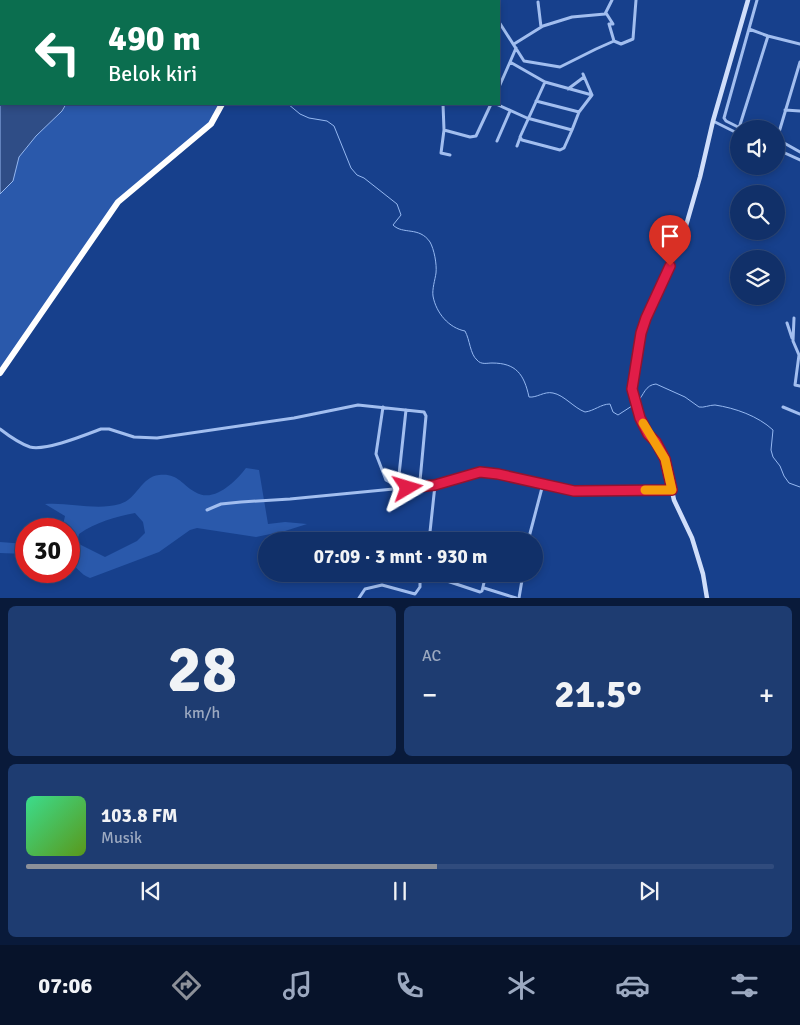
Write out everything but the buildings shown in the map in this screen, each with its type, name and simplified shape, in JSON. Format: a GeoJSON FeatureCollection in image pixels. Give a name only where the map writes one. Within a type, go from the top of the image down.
{"type":"FeatureCollection","features":[{"type":"Feature","properties":{"kind":"highway"},"geometry":{"type":"LineString","coordinates":[[0,373],[118,202],[211,124],[221,105]]}},
{"type":"Feature","properties":{"kind":"street"},"geometry":{"type":"LineString","coordinates":[[606,14],[612,0]]}},
{"type":"Feature","properties":{"kind":"street"},"geometry":{"type":"LineString","coordinates":[[500,23],[524,60],[559,67],[596,48],[614,42],[621,44],[633,39],[636,0]]}},
{"type":"Feature","properties":{"kind":"street"},"geometry":{"type":"LineString","coordinates":[[708,598],[692,538],[679,512],[672,490],[665,459],[656,442],[648,434],[638,410],[632,382],[641,333],[682,236],[748,0]]}},
{"type":"Feature","properties":{"kind":"street"},"geometry":{"type":"LineString","coordinates":[[730,123],[724,118],[757,0]]}},
{"type":"Feature","properties":{"kind":"street"},"geometry":{"type":"LineString","coordinates":[[538,2],[541,27]]}},
{"type":"Feature","properties":{"kind":"street"},"geometry":{"type":"LineString","coordinates":[[514,44],[541,27],[572,17],[606,14]]}},
{"type":"Feature","properties":{"kind":"street"},"geometry":{"type":"LineString","coordinates":[[606,14],[612,24],[609,24],[614,42]]}},
{"type":"Feature","properties":{"kind":"street"},"geometry":{"type":"LineString","coordinates":[[749,29],[800,44]]}},
{"type":"Feature","properties":{"kind":"street"},"geometry":{"type":"LineString","coordinates":[[742,120],[768,36]]}},
{"type":"Feature","properties":{"kind":"street"},"geometry":{"type":"LineString","coordinates":[[500,85],[516,48]]}},
{"type":"Feature","properties":{"kind":"street"},"geometry":{"type":"LineString","coordinates":[[510,62],[545,82],[592,95]]}},
{"type":"Feature","properties":{"kind":"street"},"geometry":{"type":"LineString","coordinates":[[783,120],[800,62]]}},
{"type":"Feature","properties":{"kind":"street"},"geometry":{"type":"LineString","coordinates":[[567,89],[584,76],[592,95]]}},
{"type":"Feature","properties":{"kind":"street"},"geometry":{"type":"LineString","coordinates":[[517,146],[527,118],[545,82]]}},
{"type":"Feature","properties":{"kind":"street"},"geometry":{"type":"LineString","coordinates":[[520,137],[522,140],[562,150],[579,112],[592,95]]}},
{"type":"Feature","properties":{"kind":"street"},"geometry":{"type":"LineString","coordinates":[[536,101],[579,112]]}},
{"type":"Feature","properties":{"kind":"street"},"geometry":{"type":"LineString","coordinates":[[443,105],[444,130],[441,153],[450,155]]}},
{"type":"Feature","properties":{"kind":"street"},"geometry":{"type":"LineString","coordinates":[[444,130],[476,136],[491,105]]}},
{"type":"Feature","properties":{"kind":"street"},"geometry":{"type":"LineString","coordinates":[[498,105],[527,118],[572,130]]}},
{"type":"Feature","properties":{"kind":"street"},"geometry":{"type":"LineString","coordinates":[[786,110],[800,110]]}},
{"type":"Feature","properties":{"kind":"street"},"geometry":{"type":"LineString","coordinates":[[497,141],[510,111]]}},
{"type":"Feature","properties":{"kind":"street"},"geometry":{"type":"LineString","coordinates":[[713,121],[730,130]]}},
{"type":"Feature","properties":{"kind":"street"},"geometry":{"type":"LineString","coordinates":[[785,144],[800,151]]}},
{"type":"Feature","properties":{"kind":"street"},"geometry":{"type":"LineString","coordinates":[[785,153],[800,160]]}},
{"type":"Feature","properties":{"kind":"street"},"geometry":{"type":"LineString","coordinates":[[793,340],[794,318]]}},
{"type":"Feature","properties":{"kind":"street"},"geometry":{"type":"LineString","coordinates":[[787,323],[799,353],[795,385],[800,386]]}},
{"type":"Feature","properties":{"kind":"street"},"geometry":{"type":"LineString","coordinates":[[0,429],[22,444],[37,448],[60,443],[101,429],[109,429],[134,437],[165,438],[294,418],[354,406],[382,408],[406,410],[424,412],[426,414],[420,481],[393,484],[386,480],[376,454],[382,408]]}},
{"type":"Feature","properties":{"kind":"street"},"geometry":{"type":"LineString","coordinates":[[783,407],[800,414]]}},
{"type":"Feature","properties":{"kind":"street"},"geometry":{"type":"LineString","coordinates":[[398,484],[406,410]]}},
{"type":"Feature","properties":{"kind":"street"},"geometry":{"type":"LineString","coordinates":[[208,510],[221,504],[435,485],[480,472],[498,474],[574,491],[672,490]]}},
{"type":"Feature","properties":{"kind":"street"},"geometry":{"type":"LineString","coordinates":[[530,532],[543,484]]}},
{"type":"Feature","properties":{"kind":"street"},"geometry":{"type":"LineString","coordinates":[[430,532],[435,485]]}},
{"type":"Feature","properties":{"kind":"street"},"geometry":{"type":"LineString","coordinates":[[359,598],[365,589],[377,585],[416,594],[420,588],[420,582]]}},
{"type":"Feature","properties":{"kind":"street"},"geometry":{"type":"LineString","coordinates":[[450,582],[480,592],[484,588],[485,582]]}},
{"type":"Feature","properties":{"kind":"street"},"geometry":{"type":"LineString","coordinates":[[484,588],[518,598],[521,582]]}},
{"type":"Feature","properties":{"kind":"shaded area"},"geometry":{"type":"Polygon","coordinates":[[[0,105],[65,105],[19,157],[13,181],[0,194],[0,105]]]}},
{"type":"Feature","properties":{"kind":"shaded area"},"geometry":{"type":"Polygon","coordinates":[[[65,105],[220,105],[212,122],[121,196],[0,370],[0,194],[13,181],[19,157],[36,136],[62,111],[65,105]]]}},
{"type":"Feature","properties":{"kind":"shaded area"},"geometry":{"type":"Polygon","coordinates":[[[246,468],[259,470],[268,524],[285,522],[307,524],[280,532],[258,532],[258,537],[256,537],[197,528],[190,530],[159,552],[90,578],[80,571],[80,544],[105,557],[137,541],[145,533],[143,522],[135,513],[99,523],[80,533],[80,518],[65,518],[65,516],[45,504],[102,507],[120,504],[131,498],[148,480],[159,475],[175,477],[202,495],[217,493],[230,484],[246,468]]]}},
{"type":"Feature","properties":{"kind":"shaded area"},"geometry":{"type":"Polygon","coordinates":[[[0,542],[15,543],[15,554],[0,553],[0,542]]]}},
{"type":"Feature","properties":{"kind":"waterway"},"geometry":{"type":"LineString","coordinates":[[289,105],[300,114],[309,118],[327,121],[334,126],[351,168],[357,175],[364,178],[397,204],[401,215],[393,225],[401,230],[421,234],[430,242],[436,265],[433,296],[437,308],[444,319],[454,327],[465,331],[473,354],[480,363],[507,365],[518,371],[529,397],[547,393],[557,394],[585,412],[610,404],[613,412],[618,415],[635,404]]}},
{"type":"Feature","properties":{"kind":"waterway"},"geometry":{"type":"LineString","coordinates":[[638,401],[649,386],[656,384],[685,397],[699,407],[723,406],[753,417],[773,430],[771,450],[773,457],[789,483],[800,487]]}},
{"type":"Feature","properties":{"kind":"slow traffic"},"geometry":{"type":"LineString","coordinates":[[643,423],[665,459],[672,490],[645,490]]}},
{"type":"Feature","properties":{"kind":"route"},"geometry":{"type":"LineString","coordinates":[[408,488],[435,485],[480,472],[498,474],[574,491],[672,490],[665,459],[640,418],[632,389],[641,333],[670,266]]}}]}
